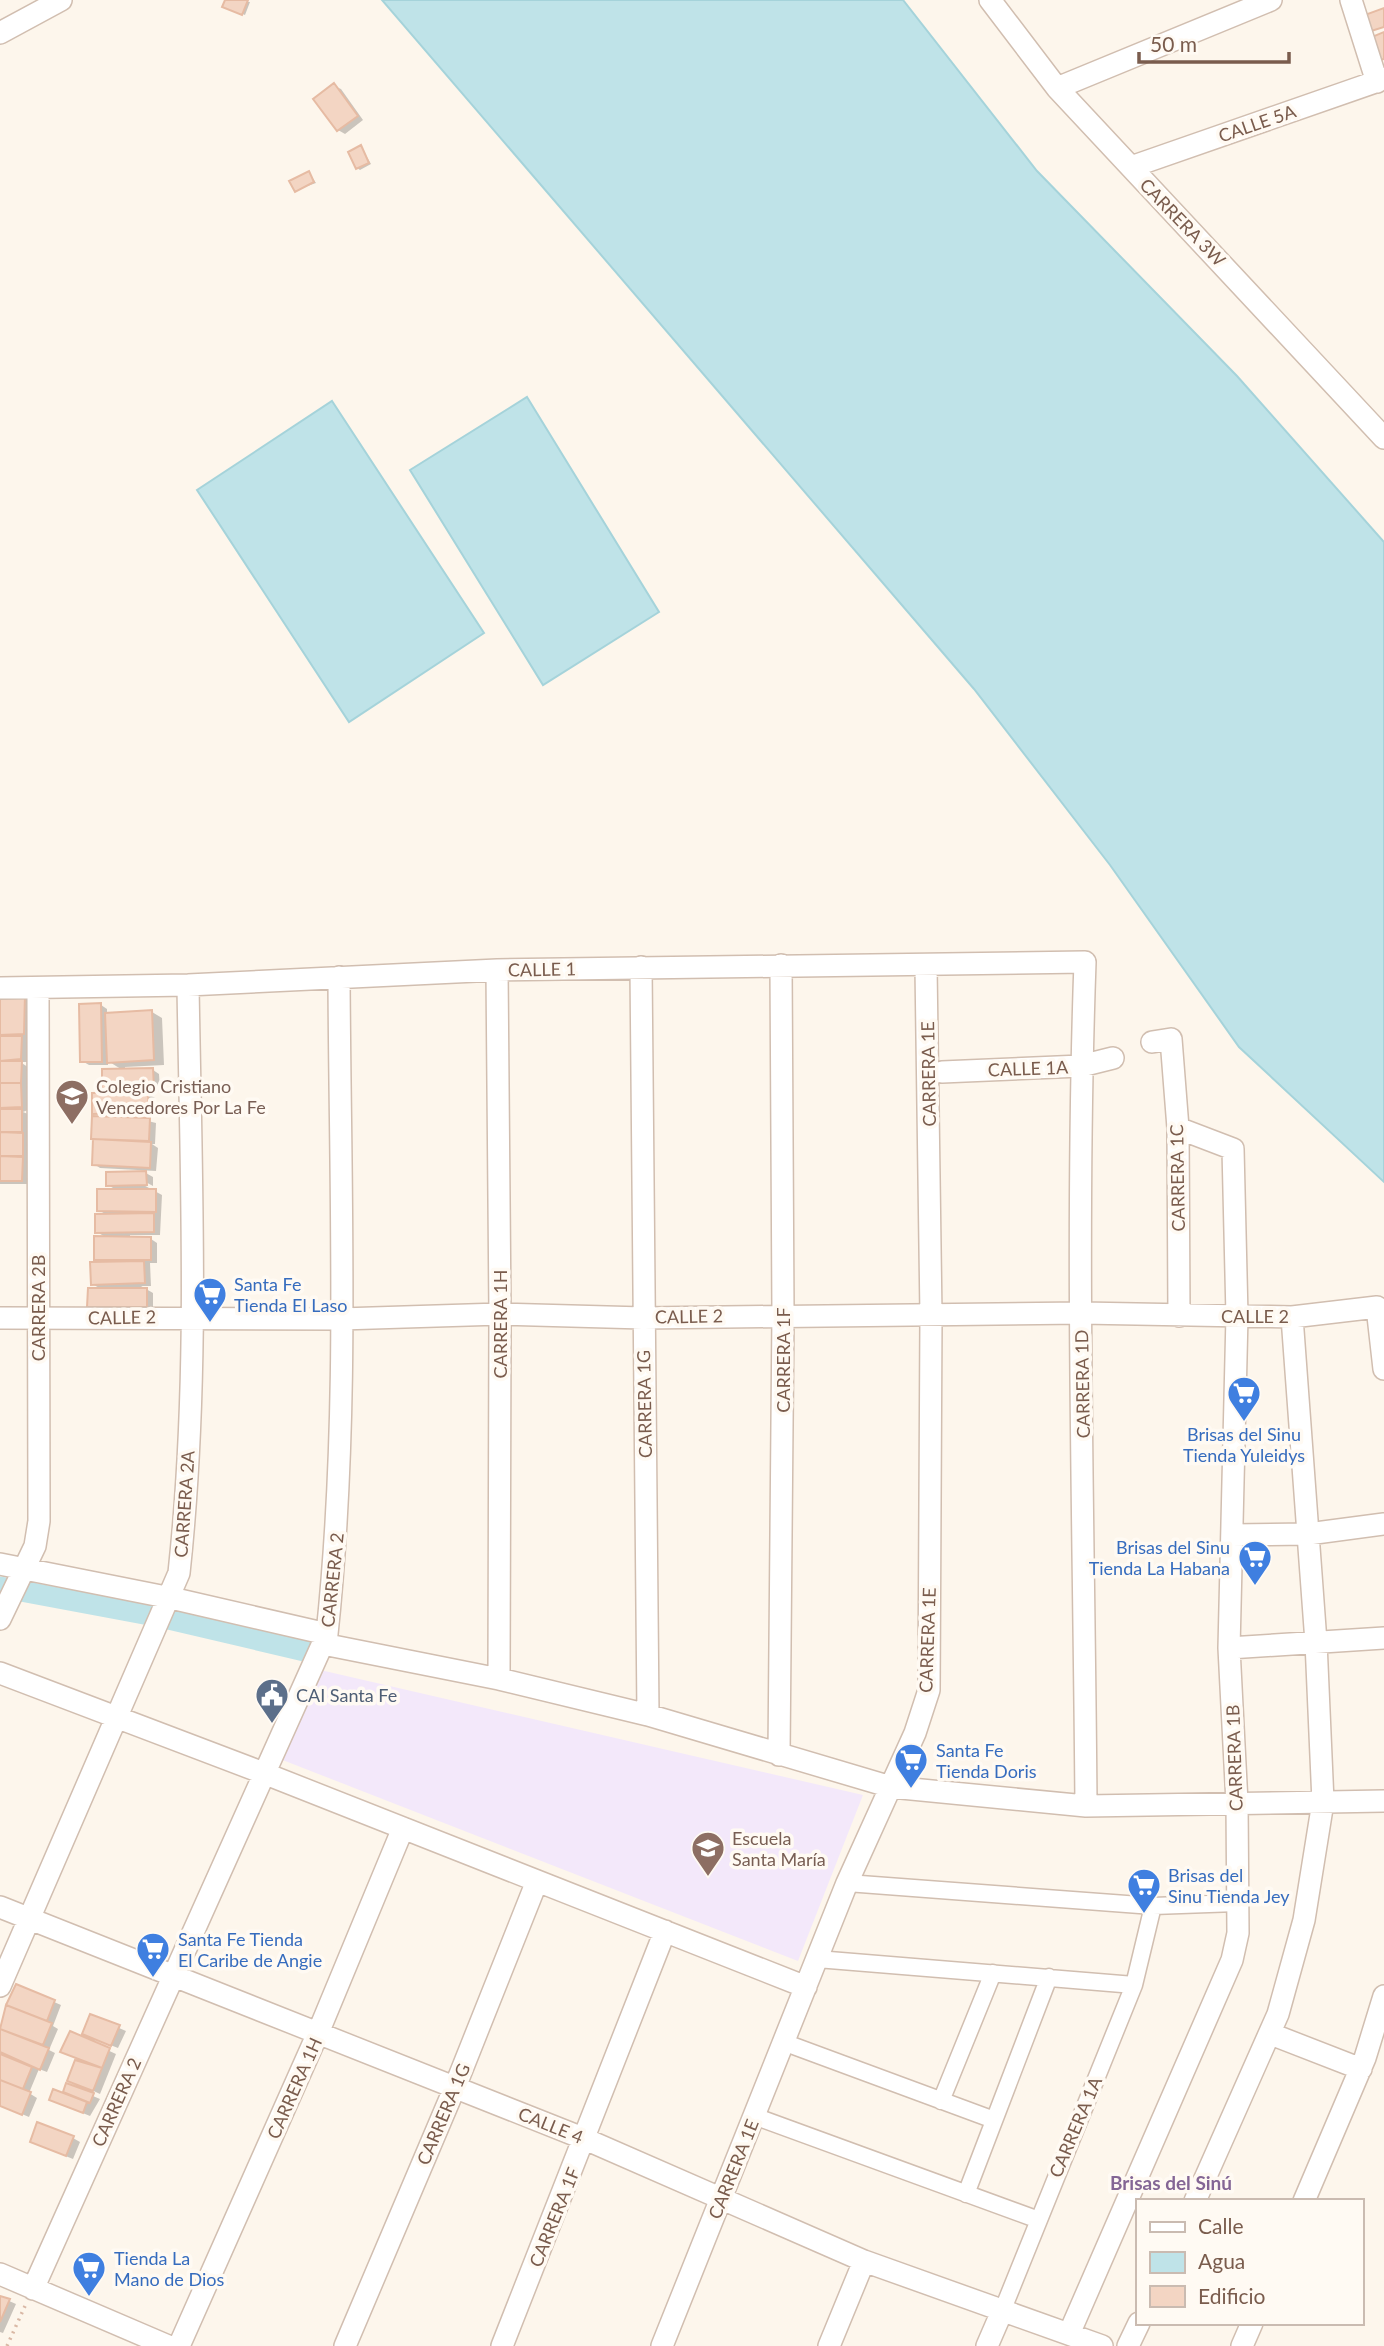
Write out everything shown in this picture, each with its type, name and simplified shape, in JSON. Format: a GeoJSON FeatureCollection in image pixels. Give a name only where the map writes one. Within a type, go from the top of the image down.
{"type":"FeatureCollection","features":[{"type":"Feature","properties":{"kind":"street"},"geometry":{"type":"LineString","coordinates":[[0,33],[61,0]]}},
{"type":"Feature","properties":{"kind":"street","name":"CARRERA 3W"},"geometry":{"type":"LineString","coordinates":[[990,0],[1057,88],[1384,438]]}},
{"type":"Feature","properties":{"kind":"street"},"geometry":{"type":"LineString","coordinates":[[1057,88],[1270,0]]}},
{"type":"Feature","properties":{"kind":"street"},"geometry":{"type":"LineString","coordinates":[[1351,0],[1380,80]]}},
{"type":"Feature","properties":{"kind":"street","name":"CALLE 5A"},"geometry":{"type":"LineString","coordinates":[[1130,167],[1380,80]]}},
{"type":"Feature","properties":{"kind":"street","name":"CALLE 1"},"geometry":{"type":"LineString","coordinates":[[0,988],[188,985],[497,970],[781,965],[926,967],[1085,962]]}},
{"type":"Feature","properties":{"kind":"street","name":"CARRERA 1D"},"geometry":{"type":"LineString","coordinates":[[1085,962],[1081,1066],[1086,1806]]}},
{"type":"Feature","properties":{"kind":"street","name":"CARRERA 1F"},"geometry":{"type":"LineString","coordinates":[[779,1755],[783,1314],[781,965]]}},
{"type":"Feature","properties":{"kind":"street","name":"CARRERA 1G"},"geometry":{"type":"LineString","coordinates":[[641,967],[648,1715]]}},
{"type":"Feature","properties":{"kind":"street","name":"CARRERA 1E"},"geometry":{"type":"LineString","coordinates":[[662,2346],[847,1883],[915,1733],[929,1690],[932,1316],[926,967]]}},
{"type":"Feature","properties":{"kind":"street","name":"CARRERA 1H"},"geometry":{"type":"LineString","coordinates":[[497,970],[499,1679]]}},
{"type":"Feature","properties":{"kind":"street","name":"CARRERA 2"},"geometry":{"type":"LineString","coordinates":[[33,2289],[323,1645],[337,1538],[341,1319],[339,977]]}},
{"type":"Feature","properties":{"kind":"street","name":"CARRERA 2A"},"geometry":{"type":"LineString","coordinates":[[0,1986],[114,1718],[169,1602],[179,1573],[185,1520],[192,1316],[188,985]]}},
{"type":"Feature","properties":{"kind":"street","name":"CARRERA 2B"},"geometry":{"type":"LineString","coordinates":[[3,1613],[34,1546],[39,1521],[38,988]]}},
{"type":"Feature","properties":{"kind":"street","name":"CARRERA 1C"},"geometry":{"type":"LineString","coordinates":[[1161,1040],[1178,1128],[1179,1316]]}},
{"type":"Feature","properties":{"kind":"street","name":"CALLE 1A"},"geometry":{"type":"LineString","coordinates":[[942,1072],[1081,1066],[1113,1058]]}},
{"type":"Feature","properties":{"kind":"street","name":"CARRERA 1B"},"geometry":{"type":"LineString","coordinates":[[1069,2334],[1232,1960],[1238,1933],[1237,1803],[1230,1648],[1237,1316],[1233,1149],[1178,1128]]}},
{"type":"Feature","properties":{"kind":"street","name":"CALLE 2"},"geometry":{"type":"LineString","coordinates":[[0,1318],[192,1316],[341,1319],[500,1314],[643,1318],[783,1314],[932,1316],[1082,1313],[1292,1317],[1377,1307],[1384,1369]]}},
{"type":"Feature","properties":{"kind":"street"},"geometry":{"type":"LineString","coordinates":[[1196,2199],[1271,2034],[1304,1920],[1323,1802],[1316,1642],[1292,1317]]}},
{"type":"Feature","properties":{"kind":"street"},"geometry":{"type":"LineString","coordinates":[[1232,1535],[1308,1534],[1384,1524]]}},
{"type":"Feature","properties":{"kind":"street"},"geometry":{"type":"LineString","coordinates":[[0,1564],[23,1572],[169,1602],[323,1645],[499,1679],[648,1715],[891,1787],[1086,1806],[1384,1801]]}},
{"type":"Feature","properties":{"kind":"street"},"geometry":{"type":"LineString","coordinates":[[1230,1648],[1384,1638]]}},
{"type":"Feature","properties":{"kind":"street"},"geometry":{"type":"LineString","coordinates":[[0,1673],[266,1774],[806,1987]]}},
{"type":"Feature","properties":{"kind":"street","name":"CARRERA 1H"},"geometry":{"type":"LineString","coordinates":[[179,2346],[318,2033],[403,1828]]}},
{"type":"Feature","properties":{"kind":"street","name":"CARRERA 1G"},"geometry":{"type":"LineString","coordinates":[[345,2346],[455,2087],[537,1881]]}},
{"type":"Feature","properties":{"kind":"street"},"geometry":{"type":"LineString","coordinates":[[847,1883],[1153,1906],[1237,1903]]}},
{"type":"Feature","properties":{"kind":"street","name":"CARRERA 1A"},"geometry":{"type":"LineString","coordinates":[[987,2346],[1134,1985],[1153,1906]]}},
{"type":"Feature","properties":{"kind":"street","name":"CALLE 4"},"geometry":{"type":"LineString","coordinates":[[0,1907],[585,2139],[864,2261],[1102,2346]]}},
{"type":"Feature","properties":{"kind":"street","name":"CARRERA 1F"},"geometry":{"type":"LineString","coordinates":[[502,2346],[664,1931]]}},
{"type":"Feature","properties":{"kind":"street"},"geometry":{"type":"LineString","coordinates":[[817,1959],[1134,1985]]}},
{"type":"Feature","properties":{"kind":"street"},"geometry":{"type":"LineString","coordinates":[[941,2101],[993,1973]]}},
{"type":"Feature","properties":{"kind":"street"},"geometry":{"type":"LineString","coordinates":[[966,2194],[1049,1977]]}},
{"type":"Feature","properties":{"kind":"street"},"geometry":{"type":"LineString","coordinates":[[1305,2199],[1361,2068],[1384,1996]]}},
{"type":"Feature","properties":{"kind":"street"},"geometry":{"type":"LineString","coordinates":[[1271,2034],[1361,2068]]}},
{"type":"Feature","properties":{"kind":"street"},"geometry":{"type":"LineString","coordinates":[[783,2042],[994,2120]]}},
{"type":"Feature","properties":{"kind":"street"},"geometry":{"type":"LineString","coordinates":[[754,2116],[1037,2219]]}},
{"type":"Feature","properties":{"kind":"street"},"geometry":{"type":"LineString","coordinates":[[829,2346],[864,2261]]}},
{"type":"Feature","properties":{"kind":"street"},"geometry":{"type":"LineString","coordinates":[[0,2274],[168,2346]]}},
{"type":"Feature","properties":{"kind":"street"},"geometry":{"type":"LineString","coordinates":[[1128,2346],[1138,2325]]}},
{"type":"Feature","properties":{"kind":"street"},"geometry":{"type":"LineString","coordinates":[[1242,2346],[1251,2325]]}},
{"type":"Feature","properties":{"kind":"path"},"geometry":{"type":"LineString","coordinates":[[7,2346],[33,2289]]}},
{"type":"Feature","properties":{"kind":"shaded area","name":"Escuela Santa María"},"geometry":{"type":"Polygon","coordinates":[[[316,1669],[863,1795],[798,1961],[280,1759],[316,1669]]]}},
{"type":"Feature","properties":{"kind":"water"},"geometry":{"type":"Polygon","coordinates":[[[382,0],[903,0],[1037,171],[1237,376],[1384,542],[1384,1182],[1239,1047],[1110,865],[974,689],[382,0]]]}},
{"type":"Feature","properties":{"kind":"water"},"geometry":{"type":"Polygon","coordinates":[[[527,397],[659,612],[543,685],[410,470],[527,397]]]}},
{"type":"Feature","properties":{"kind":"water"},"geometry":{"type":"Polygon","coordinates":[[[332,401],[484,633],[349,722],[197,490],[332,401]]]}},
{"type":"Feature","properties":{"kind":"building"},"geometry":{"type":"Polygon","coordinates":[[[225,0],[248,0],[242,15],[222,7],[225,0]]]}},
{"type":"Feature","properties":{"kind":"building"},"geometry":{"type":"Polygon","coordinates":[[[1384,8],[1384,27],[1368,32],[1362,16],[1384,8]]]}},
{"type":"Feature","properties":{"kind":"building"},"geometry":{"type":"Polygon","coordinates":[[[1384,32],[1384,59],[1376,61],[1367,39],[1384,32]]]}},
{"type":"Feature","properties":{"kind":"building"},"geometry":{"type":"Polygon","coordinates":[[[334,83],[358,116],[337,131],[313,99],[334,83]]]}},
{"type":"Feature","properties":{"kind":"building"},"geometry":{"type":"Polygon","coordinates":[[[361,145],[369,163],[356,169],[348,152],[361,145]]]}},
{"type":"Feature","properties":{"kind":"building"},"geometry":{"type":"Polygon","coordinates":[[[309,171],[314,182],[295,192],[289,181],[309,171]]]}},
{"type":"Feature","properties":{"kind":"building"},"geometry":{"type":"Polygon","coordinates":[[[0,994],[25,994],[24,1034],[0,1035],[0,994]]]}},
{"type":"Feature","properties":{"kind":"building"},"geometry":{"type":"Polygon","coordinates":[[[101,1003],[102,1062],[80,1062],[79,1004],[101,1003]]]}},
{"type":"Feature","properties":{"kind":"building"},"geometry":{"type":"Polygon","coordinates":[[[152,1010],[154,1060],[107,1063],[105,1013],[152,1010]]]}},
{"type":"Feature","properties":{"kind":"building"},"geometry":{"type":"Polygon","coordinates":[[[0,1036],[22,1036],[21,1059],[0,1061],[0,1036]]]}},
{"type":"Feature","properties":{"kind":"building"},"geometry":{"type":"Polygon","coordinates":[[[0,1061],[22,1061],[21,1083],[0,1083],[0,1061]]]}},
{"type":"Feature","properties":{"kind":"building"},"geometry":{"type":"Polygon","coordinates":[[[153,1068],[154,1088],[102,1089],[102,1069],[153,1068]]]}},
{"type":"Feature","properties":{"kind":"building"},"geometry":{"type":"Polygon","coordinates":[[[0,1083],[21,1083],[22,1107],[0,1108],[0,1083]]]}},
{"type":"Feature","properties":{"kind":"building"},"geometry":{"type":"Polygon","coordinates":[[[148,1092],[149,1113],[92,1114],[92,1093],[148,1092]]]}},
{"type":"Feature","properties":{"kind":"building"},"geometry":{"type":"Polygon","coordinates":[[[0,1109],[22,1109],[22,1132],[0,1132],[0,1109]]]}},
{"type":"Feature","properties":{"kind":"building"},"geometry":{"type":"Polygon","coordinates":[[[92,1116],[150,1118],[149,1141],[91,1139],[92,1116]]]}},
{"type":"Feature","properties":{"kind":"building"},"geometry":{"type":"Polygon","coordinates":[[[0,1132],[23,1133],[23,1156],[0,1156],[0,1132]]]}},
{"type":"Feature","properties":{"kind":"building"},"geometry":{"type":"Polygon","coordinates":[[[93,1139],[151,1142],[150,1168],[92,1165],[93,1139]]]}},
{"type":"Feature","properties":{"kind":"building"},"geometry":{"type":"Polygon","coordinates":[[[0,1156],[23,1157],[22,1181],[0,1181],[0,1156]]]}},
{"type":"Feature","properties":{"kind":"building"},"geometry":{"type":"Polygon","coordinates":[[[146,1171],[147,1185],[106,1186],[106,1172],[146,1171]]]}},
{"type":"Feature","properties":{"kind":"building"},"geometry":{"type":"Polygon","coordinates":[[[97,1189],[156,1189],[156,1212],[97,1211],[97,1189]]]}},
{"type":"Feature","properties":{"kind":"building"},"geometry":{"type":"Polygon","coordinates":[[[154,1213],[154,1232],[95,1233],[95,1214],[154,1213]]]}},
{"type":"Feature","properties":{"kind":"building"},"geometry":{"type":"Polygon","coordinates":[[[94,1236],[151,1237],[151,1260],[94,1260],[94,1236]]]}},
{"type":"Feature","properties":{"kind":"building"},"geometry":{"type":"Polygon","coordinates":[[[144,1261],[145,1283],[91,1285],[90,1262],[144,1261]]]}},
{"type":"Feature","properties":{"kind":"building"},"geometry":{"type":"Polygon","coordinates":[[[88,1288],[147,1288],[147,1307],[87,1307],[88,1288]]]}},
{"type":"Feature","properties":{"kind":"building"},"geometry":{"type":"Polygon","coordinates":[[[16,1984],[55,2000],[47,2021],[6,2005],[16,1984]]]}},
{"type":"Feature","properties":{"kind":"building"},"geometry":{"type":"Polygon","coordinates":[[[6,2005],[52,2023],[43,2045],[0,2029],[6,2005]]]}},
{"type":"Feature","properties":{"kind":"building"},"geometry":{"type":"Polygon","coordinates":[[[90,2014],[120,2025],[111,2046],[82,2034],[90,2014]]]}},
{"type":"Feature","properties":{"kind":"building"},"geometry":{"type":"Polygon","coordinates":[[[0,2029],[49,2048],[40,2070],[0,2052],[0,2029]]]}},
{"type":"Feature","properties":{"kind":"building"},"geometry":{"type":"Polygon","coordinates":[[[70,2031],[110,2048],[102,2068],[60,2052],[70,2031]]]}},
{"type":"Feature","properties":{"kind":"building"},"geometry":{"type":"Polygon","coordinates":[[[0,2054],[32,2067],[23,2089],[0,2080],[0,2054]]]}},
{"type":"Feature","properties":{"kind":"building"},"geometry":{"type":"Polygon","coordinates":[[[75,2060],[102,2068],[93,2091],[67,2081],[75,2060]]]}},
{"type":"Feature","properties":{"kind":"building"},"geometry":{"type":"Polygon","coordinates":[[[0,2080],[31,2092],[22,2115],[0,2106],[0,2080]]]}},
{"type":"Feature","properties":{"kind":"building"},"geometry":{"type":"Polygon","coordinates":[[[66,2083],[94,2093],[90,2103],[63,2092],[66,2083]]]}},
{"type":"Feature","properties":{"kind":"building"},"geometry":{"type":"Polygon","coordinates":[[[53,2089],[87,2102],[83,2113],[49,2100],[53,2089]]]}},
{"type":"Feature","properties":{"kind":"building"},"geometry":{"type":"Polygon","coordinates":[[[37,2122],[74,2136],[66,2156],[30,2142],[37,2122]]]}},
{"type":"Feature","properties":{"kind":"building"},"geometry":{"type":"Polygon","coordinates":[[[0,2296],[10,2299],[0,2322],[0,2296]]]}},
{"type":"Feature","properties":{"kind":"waterway"},"geometry":{"type":"LineString","coordinates":[[0,1587],[160,1617],[313,1653]]}},
{"type":"Feature","properties":{"kind":"place","name":"Colegio Cristiano Vencedores Por La Fe"},"geometry":{"type":"Point","coordinates":[72,1126]}},
{"type":"Feature","properties":{"kind":"place","name":"Santa Fe Tienda El Laso"},"geometry":{"type":"Point","coordinates":[210,1324]}},
{"type":"Feature","properties":{"kind":"place","name":"Brisas del Sinu Tienda Yuleidys"},"geometry":{"type":"Point","coordinates":[1244,1423]}},
{"type":"Feature","properties":{"kind":"place","name":"Brisas del Sinu Tienda La Habana"},"geometry":{"type":"Point","coordinates":[1255,1587]}},
{"type":"Feature","properties":{"kind":"place","name":"CAI Santa Fe"},"geometry":{"type":"Point","coordinates":[272,1725]}},
{"type":"Feature","properties":{"kind":"place","name":"Santa Fe Tienda Doris"},"geometry":{"type":"Point","coordinates":[911,1790]}},
{"type":"Feature","properties":{"kind":"place","name":"Escuela Santa María"},"geometry":{"type":"Point","coordinates":[708,1878]}},
{"type":"Feature","properties":{"kind":"place","name":"Brisas del Sinu Tienda Jey"},"geometry":{"type":"Point","coordinates":[1144,1915]}},
{"type":"Feature","properties":{"kind":"place","name":"Santa Fe Tienda El Caribe de Angie"},"geometry":{"type":"Point","coordinates":[153,1979]}},
{"type":"Feature","properties":{"kind":"place","name":"Tienda La Mano de Dios"},"geometry":{"type":"Point","coordinates":[89,2298]}},
{"type":"Feature","properties":{"kind":"district","name":"Brisas del Sinú"},"geometry":{"type":"Point","coordinates":[1171,2182]}}]}
